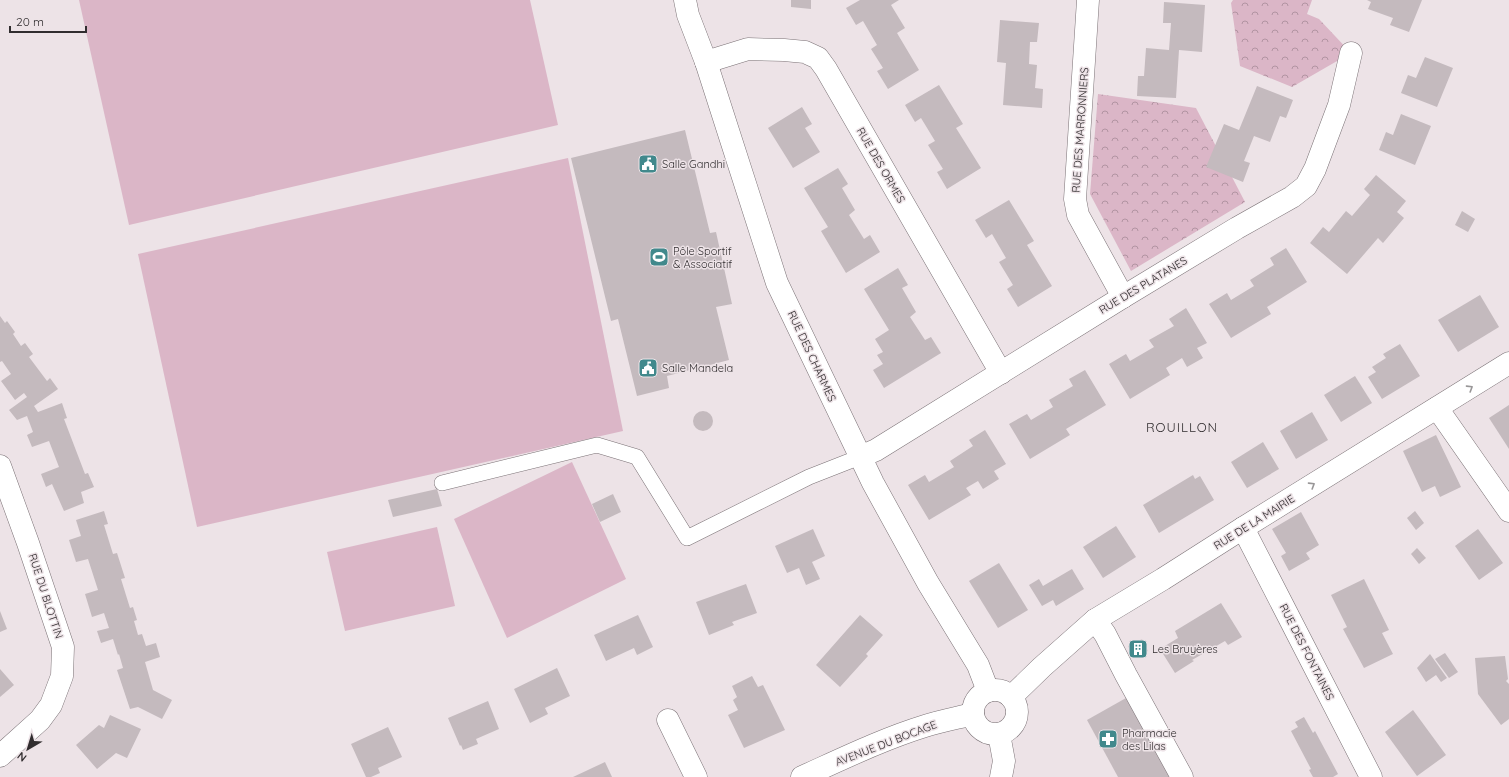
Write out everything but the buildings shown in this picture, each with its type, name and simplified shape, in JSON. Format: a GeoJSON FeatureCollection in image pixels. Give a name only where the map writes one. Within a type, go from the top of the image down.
{"type":"FeatureCollection","features":[{"type":"Feature","properties":{"kind":"street","name":"RUE DES CHARMES"},"geometry":{"type":"LineString","coordinates":[[685,0],[688,15],[706,62],[777,283],[860,457],[893,522],[978,665],[988,691]]}},
{"type":"Feature","properties":{"kind":"street","name":"RUE DES MARRONNIERS"},"geometry":{"type":"LineString","coordinates":[[1088,0],[1075,199],[1078,215],[1123,297]]}},
{"type":"Feature","properties":{"kind":"street","name":"RUE DES ORMES"},"geometry":{"type":"LineString","coordinates":[[706,62],[748,49],[805,52],[818,58],[826,68],[1002,372]]}},
{"type":"Feature","properties":{"kind":"street","name":"RUE DES PLATANES"},"geometry":{"type":"LineString","coordinates":[[860,457],[876,450],[1123,297],[1237,228],[1292,197],[1306,186],[1315,169],[1339,105],[1351,53]]}},
{"type":"Feature","properties":{"kind":"street","name":"RUE DE LA MAIRIE"},"geometry":{"type":"LineString","coordinates":[[1011,697],[1095,620],[1509,363]]}},
{"type":"Feature","properties":{"kind":"street"},"geometry":{"type":"LineString","coordinates":[[1437,408],[1509,511]]}},
{"type":"Feature","properties":{"kind":"street","name":"RUE DU BLOTTIN"},"geometry":{"type":"LineString","coordinates":[[0,466],[63,647],[62,676],[51,705],[40,720],[0,756]]}},
{"type":"Feature","properties":{"kind":"street","name":"RUE DES FONTAINES"},"geometry":{"type":"LineString","coordinates":[[1243,528],[1371,777]]}},
{"type":"Feature","properties":{"kind":"street"},"geometry":{"type":"LineString","coordinates":[[1095,620],[1105,634],[1182,777]]}},
{"type":"Feature","properties":{"kind":"street"},"geometry":{"type":"LineString","coordinates":[[1001,690],[1011,697],[1016,707],[1016,718],[1010,728],[999,734],[993,734],[982,730],[974,720],[974,704],[976,700],[988,691],[1001,690]]}},
{"type":"Feature","properties":{"kind":"street","name":"AVENUE DU BOCAGE"},"geometry":{"type":"LineString","coordinates":[[802,777],[880,743],[924,726],[973,714]]}},
{"type":"Feature","properties":{"kind":"street"},"geometry":{"type":"LineString","coordinates":[[668,720],[696,777]]}},
{"type":"Feature","properties":{"kind":"street"},"geometry":{"type":"LineString","coordinates":[[999,734],[1004,761],[1001,777]]}},
{"type":"Feature","properties":{"kind":"lane"},"geometry":{"type":"LineString","coordinates":[[442,484],[597,445],[637,457],[687,538],[809,477],[860,457]]}},
{"type":"Feature","properties":{"kind":"green space"},"geometry":{"type":"Polygon","coordinates":[[[79,0],[530,0],[558,125],[129,225],[79,0]]]}},
{"type":"Feature","properties":{"kind":"green space"},"geometry":{"type":"Polygon","coordinates":[[[1233,0],[1312,0],[1307,14],[1319,19],[1351,53],[1292,87],[1240,66],[1231,3],[1233,0]]]}},
{"type":"Feature","properties":{"kind":"green space"},"geometry":{"type":"Polygon","coordinates":[[[1098,94],[1196,108],[1245,202],[1131,271],[1090,194],[1098,94]]]}},
{"type":"Feature","properties":{"kind":"green space"},"geometry":{"type":"Polygon","coordinates":[[[568,158],[623,431],[197,527],[138,254],[568,158]]]}},
{"type":"Feature","properties":{"kind":"green space"},"geometry":{"type":"Polygon","coordinates":[[[572,462],[626,579],[507,638],[454,519],[572,462]]]}},
{"type":"Feature","properties":{"kind":"green space"},"geometry":{"type":"Polygon","coordinates":[[[437,527],[455,606],[345,631],[327,552],[437,527]]]}},
{"type":"Feature","properties":{"kind":"place","name":"Salle Gandhi"},"geometry":{"type":"Point","coordinates":[648,164]}},
{"type":"Feature","properties":{"kind":"place","name":"Pôle Sportif & Associatif"},"geometry":{"type":"Point","coordinates":[659,257]}},
{"type":"Feature","properties":{"kind":"place","name":"Salle Mandela"},"geometry":{"type":"Point","coordinates":[648,368]}},
{"type":"Feature","properties":{"kind":"place","name":"Les Bruyères"},"geometry":{"type":"Point","coordinates":[1138,649]}},
{"type":"Feature","properties":{"kind":"place","name":"Pharmacie des Lilas"},"geometry":{"type":"Point","coordinates":[1108,739]}},
{"type":"Feature","properties":{"kind":"district","name":"ROUILLON"},"geometry":{"type":"Point","coordinates":[1182,427]}}]}
